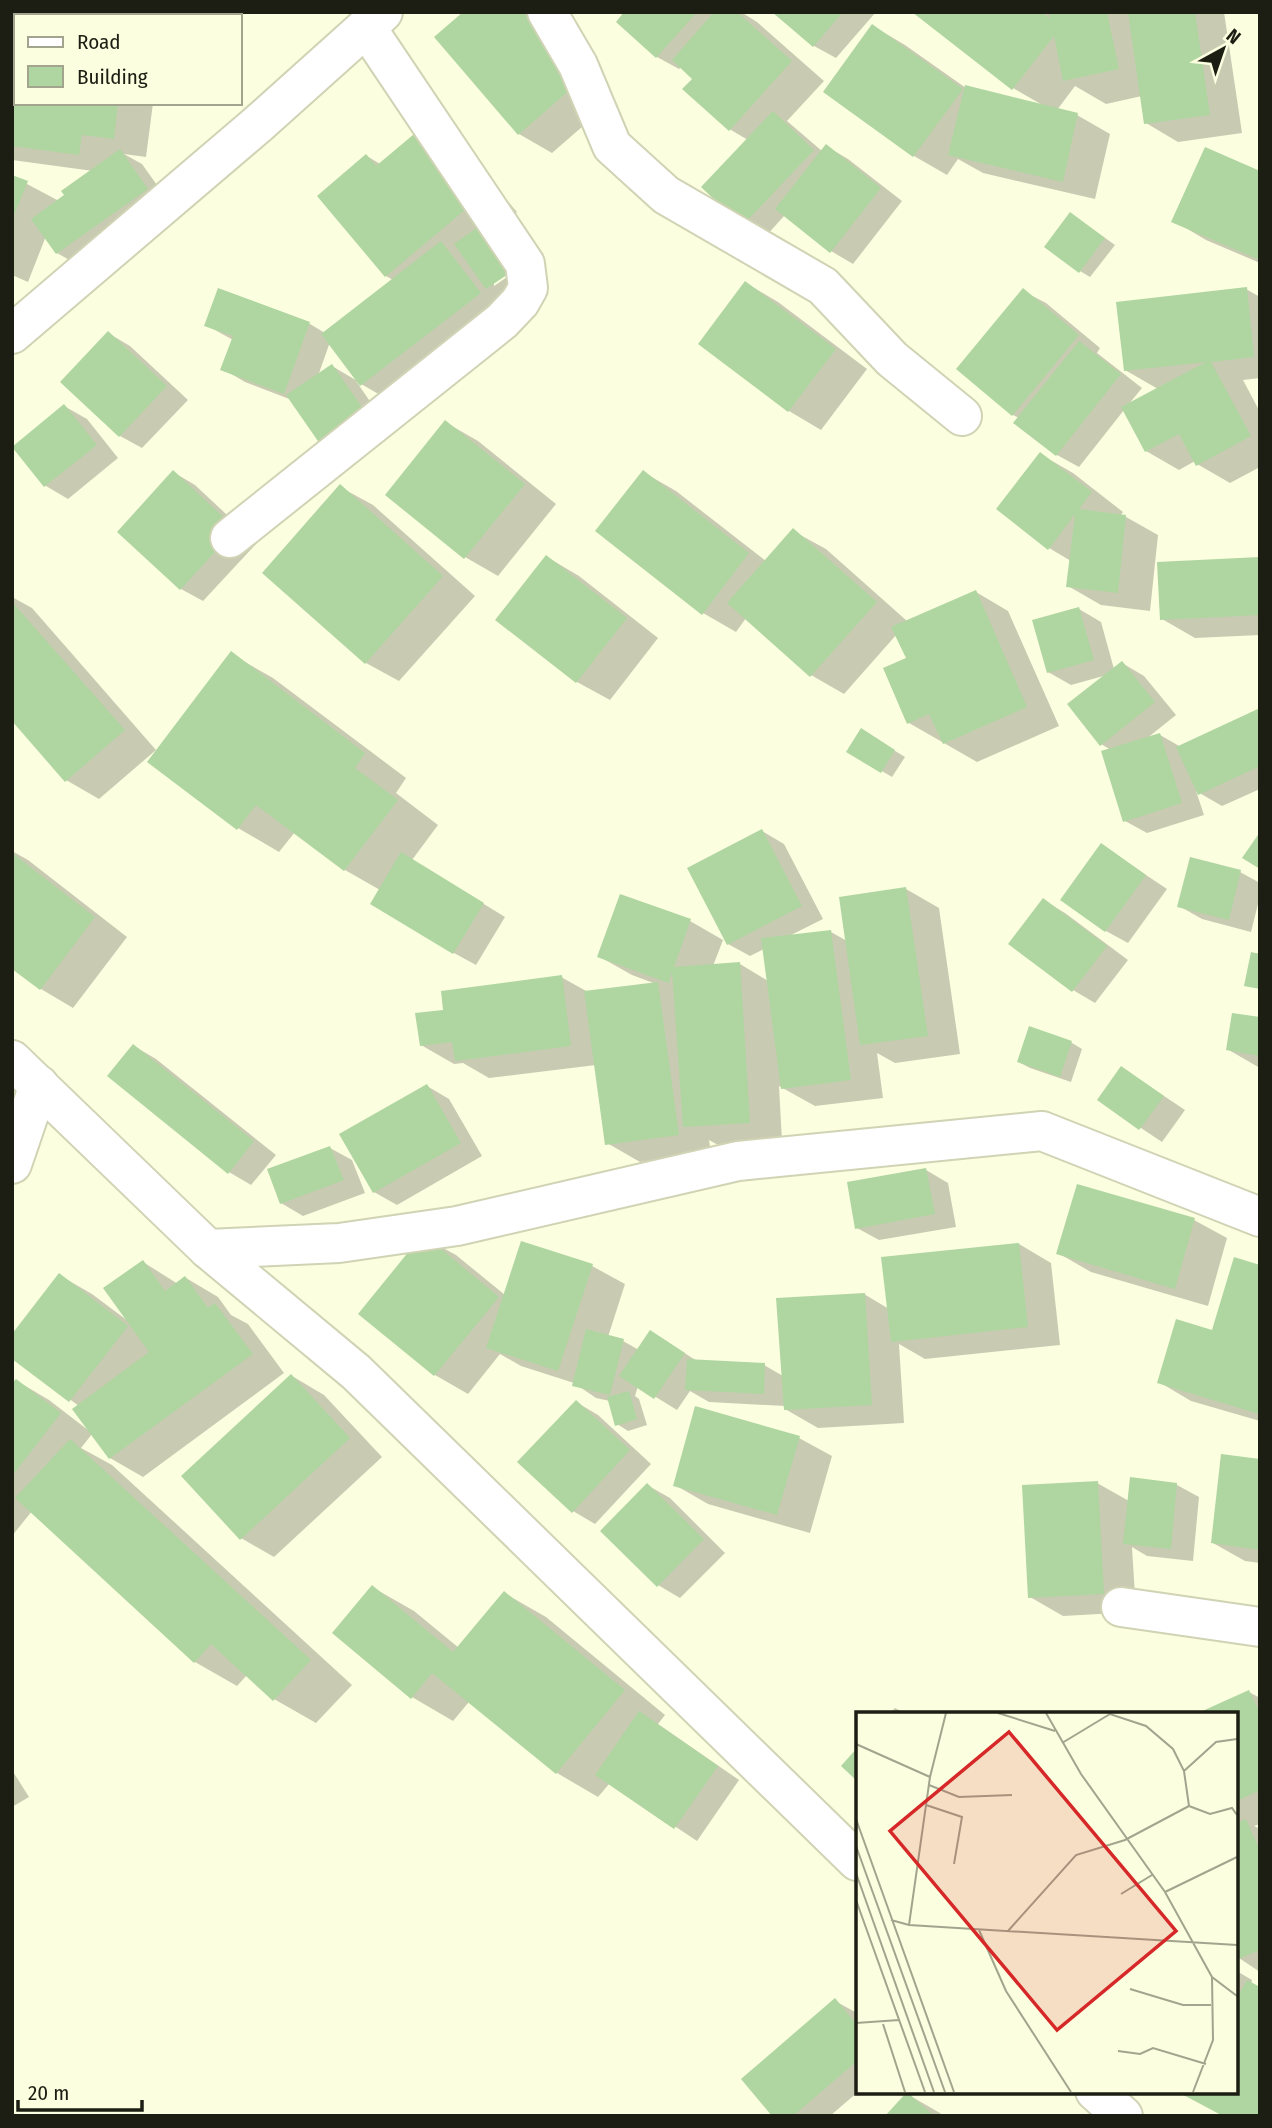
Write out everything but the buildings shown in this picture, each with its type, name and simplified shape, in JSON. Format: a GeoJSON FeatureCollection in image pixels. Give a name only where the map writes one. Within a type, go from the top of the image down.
{"type":"FeatureCollection","features":[{"type":"Feature","properties":{"kind":"street"},"geometry":{"type":"LineString","coordinates":[[547,12],[578,65],[612,146],[666,195],[823,286],[892,359],[962,416]]}},
{"type":"Feature","properties":{"kind":"street"},"geometry":{"type":"LineString","coordinates":[[12,334],[257,125],[375,20],[525,264],[528,288],[520,302],[502,320],[230,538]]}},
{"type":"Feature","properties":{"kind":"street"},"geometry":{"type":"LineString","coordinates":[[12,1164],[25,1072]]}},
{"type":"Feature","properties":{"kind":"street"},"geometry":{"type":"LineString","coordinates":[[25,1072],[208,1248],[356,1372],[856,1860]]}},
{"type":"Feature","properties":{"kind":"street"},"geometry":{"type":"LineString","coordinates":[[208,1248],[339,1243],[457,1226],[738,1161],[1042,1131],[1260,1217]]}},
{"type":"Feature","properties":{"kind":"street"},"geometry":{"type":"LineString","coordinates":[[1121,1607],[1260,1627]]}},
{"type":"Feature","properties":{"kind":"street"},"geometry":{"type":"LineString","coordinates":[[1097,2093],[1124,2116]]}}]}
